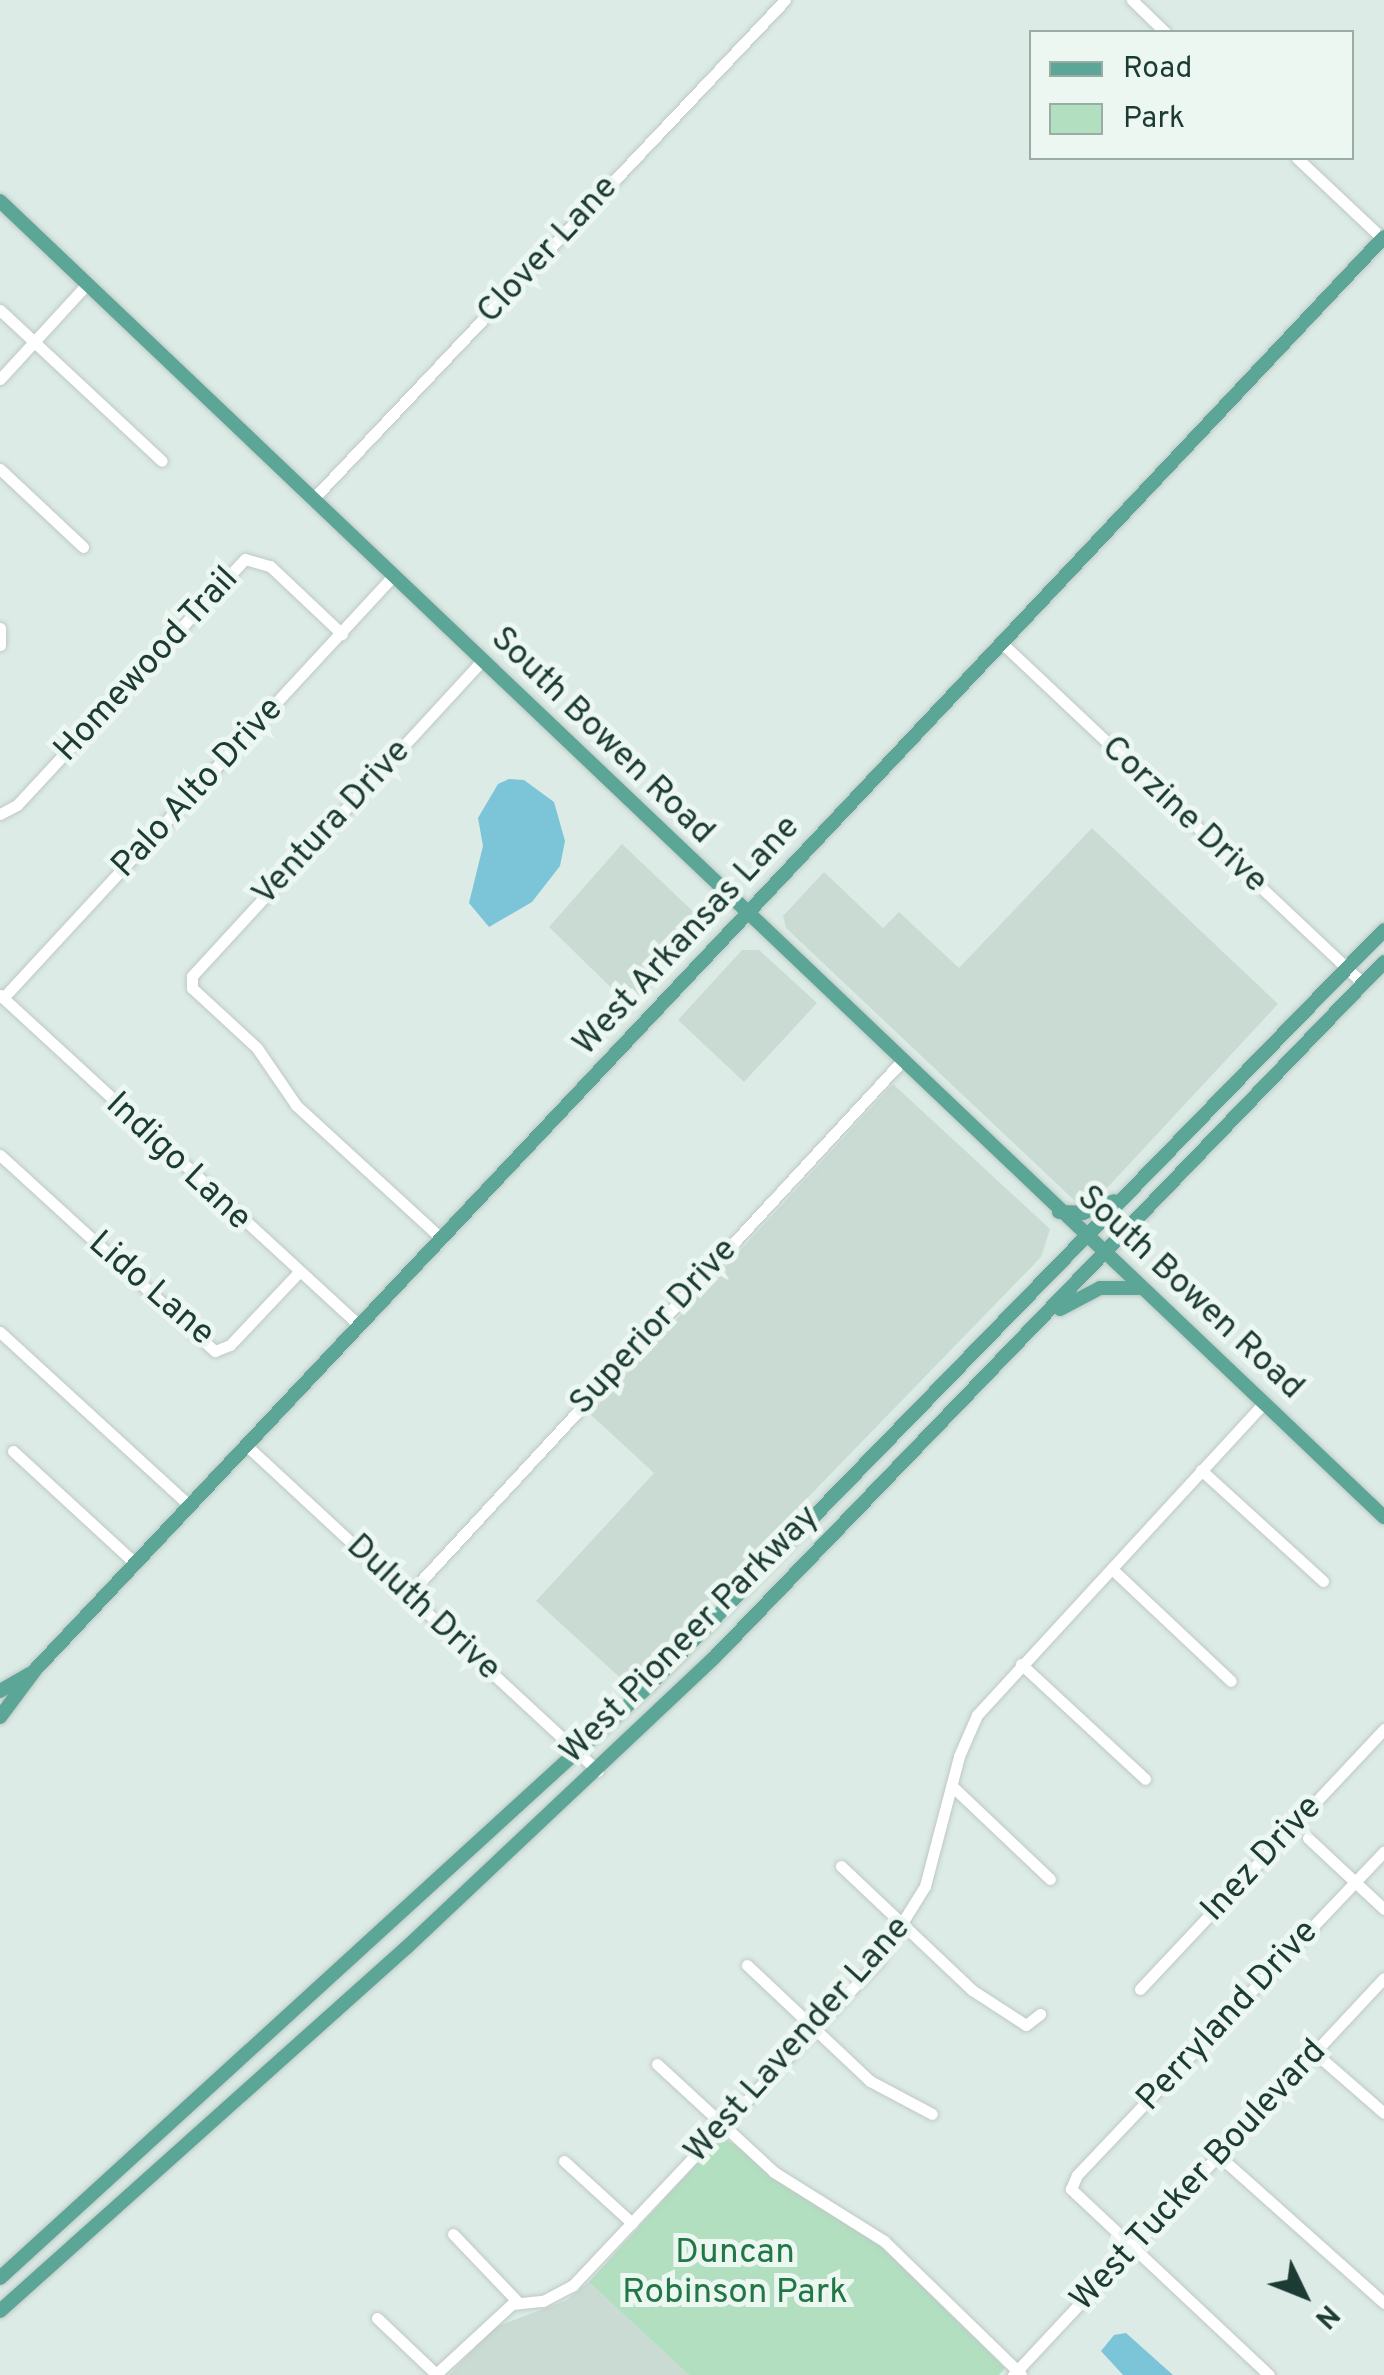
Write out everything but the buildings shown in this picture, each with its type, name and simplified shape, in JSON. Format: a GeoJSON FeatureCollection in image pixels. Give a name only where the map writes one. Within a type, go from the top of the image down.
{"type":"FeatureCollection","features":[{"type":"Feature","properties":{"kind":"main road","name":"South Bowen Road"},"geometry":{"type":"LineString","coordinates":[[0,201],[901,1062],[1384,1517]]}},
{"type":"Feature","properties":{"kind":"main road","name":"West Arkansas Lane"},"geometry":{"type":"LineString","coordinates":[[0,1718],[31,1674],[1005,646],[1384,239]]}},
{"type":"Feature","properties":{"kind":"main road","name":"West Pioneer Parkway"},"geometry":{"type":"LineString","coordinates":[[0,2278],[578,1752],[881,1450],[1345,966],[1384,930]]}},
{"type":"Feature","properties":{"kind":"main road","name":"West Pioneer Parkway"},"geometry":{"type":"LineString","coordinates":[[0,2311],[598,1771],[1105,1255],[1384,962]]}},
{"type":"Feature","properties":{"kind":"main road"},"geometry":{"type":"LineString","coordinates":[[1059,1212],[1104,1207],[1127,1192]]}},
{"type":"Feature","properties":{"kind":"main road"},"geometry":{"type":"LineString","coordinates":[[1042,1319],[1100,1288],[1140,1288]]}},
{"type":"Feature","properties":{"kind":"main road"},"geometry":{"type":"LineString","coordinates":[[881,1450],[895,1471]]}},
{"type":"Feature","properties":{"kind":"main road","name":"West Arkansas Lane"},"geometry":{"type":"LineString","coordinates":[[0,1691],[31,1674]]}},
{"type":"Feature","properties":{"kind":"main road"},"geometry":{"type":"LineString","coordinates":[[342,1967],[360,1988]]}},
{"type":"Feature","properties":{"kind":"street","name":"Clover Lane"},"geometry":{"type":"LineString","coordinates":[[312,500],[785,0]]}},
{"type":"Feature","properties":{"kind":"street"},"geometry":{"type":"LineString","coordinates":[[1132,0],[1163,30]]}},
{"type":"Feature","properties":{"kind":"street"},"geometry":{"type":"LineString","coordinates":[[1299,160],[1384,239]]}},
{"type":"Feature","properties":{"kind":"street"},"geometry":{"type":"LineString","coordinates":[[0,379],[87,284]]}},
{"type":"Feature","properties":{"kind":"street"},"geometry":{"type":"LineString","coordinates":[[0,310],[162,461]]}},
{"type":"Feature","properties":{"kind":"street"},"geometry":{"type":"LineString","coordinates":[[0,469],[83,547]]}},
{"type":"Feature","properties":{"kind":"street","name":"Homewood Trail"},"geometry":{"type":"LineString","coordinates":[[0,814],[17,805],[246,559],[270,566],[342,634]]}},
{"type":"Feature","properties":{"kind":"street","name":"Palo Alto Drive"},"geometry":{"type":"LineString","coordinates":[[1,996],[392,577]]}},
{"type":"Feature","properties":{"kind":"street"},"geometry":{"type":"LineString","coordinates":[[0,628],[0,645]]}},
{"type":"Feature","properties":{"kind":"street","name":"Corzine Drive"},"geometry":{"type":"LineString","coordinates":[[1005,646],[1363,983]]}},
{"type":"Feature","properties":{"kind":"street","name":"Ventura Drive"},"geometry":{"type":"LineString","coordinates":[[442,1239],[296,1104],[257,1048],[192,988],[192,976],[481,662]]}},
{"type":"Feature","properties":{"kind":"street","name":"Indigo Lane"},"geometry":{"type":"LineString","coordinates":[[1,996],[360,1326]]}},
{"type":"Feature","properties":{"kind":"street","name":"Superior Drive"},"geometry":{"type":"LineString","coordinates":[[409,1594],[901,1062]]}},
{"type":"Feature","properties":{"kind":"street","name":"Lido Lane"},"geometry":{"type":"LineString","coordinates":[[0,1155],[216,1351],[230,1345],[298,1272]]}},
{"type":"Feature","properties":{"kind":"street"},"geometry":{"type":"LineString","coordinates":[[0,1332],[190,1506]]}},
{"type":"Feature","properties":{"kind":"street","name":"West Lavender Lane"},"geometry":{"type":"LineString","coordinates":[[436,2374],[518,2302],[543,2301],[573,2284],[905,1927],[925,1886],[952,1786],[977,1716],[1263,1404]]}},
{"type":"Feature","properties":{"kind":"street","name":"Duluth Drive"},"geometry":{"type":"LineString","coordinates":[[246,1446],[598,1771]]}},
{"type":"Feature","properties":{"kind":"street"},"geometry":{"type":"LineString","coordinates":[[13,1452],[136,1563]]}},
{"type":"Feature","properties":{"kind":"street"},"geometry":{"type":"LineString","coordinates":[[1201,1470],[1323,1580]]}},
{"type":"Feature","properties":{"kind":"street"},"geometry":{"type":"LineString","coordinates":[[1112,1569],[1232,1682]]}},
{"type":"Feature","properties":{"kind":"street"},"geometry":{"type":"LineString","coordinates":[[1021,1664],[1145,1779]]}},
{"type":"Feature","properties":{"kind":"street","name":"Inez Drive"},"geometry":{"type":"LineString","coordinates":[[1140,1989],[1384,1729]]}},
{"type":"Feature","properties":{"kind":"street"},"geometry":{"type":"LineString","coordinates":[[952,1786],[1050,1879]]}},
{"type":"Feature","properties":{"kind":"street"},"geometry":{"type":"LineString","coordinates":[[1308,1838],[1384,1908]]}},
{"type":"Feature","properties":{"kind":"street","name":"Perryland Drive"},"geometry":{"type":"LineString","coordinates":[[1132,2248],[1075,2196],[1073,2183],[1384,1851]]}},
{"type":"Feature","properties":{"kind":"street"},"geometry":{"type":"LineString","coordinates":[[841,1866],[1010,2018],[1030,2025],[1040,2014]]}},
{"type":"Feature","properties":{"kind":"street"},"geometry":{"type":"LineString","coordinates":[[747,1965],[870,2081],[932,2114]]}},
{"type":"Feature","properties":{"kind":"street","name":"West Tucker Boulevard"},"geometry":{"type":"LineString","coordinates":[[1018,2373],[1384,1978]]}},
{"type":"Feature","properties":{"kind":"street"},"geometry":{"type":"LineString","coordinates":[[1314,2052],[1384,2113]]}},
{"type":"Feature","properties":{"kind":"street"},"geometry":{"type":"LineString","coordinates":[[657,2064],[774,2172],[884,2240],[1018,2373]]}},
{"type":"Feature","properties":{"kind":"street"},"geometry":{"type":"LineString","coordinates":[[1219,2156],[1384,2304]]}},
{"type":"Feature","properties":{"kind":"street"},"geometry":{"type":"LineString","coordinates":[[564,2161],[632,2223]]}},
{"type":"Feature","properties":{"kind":"street"},"geometry":{"type":"LineString","coordinates":[[453,2234],[518,2302]]}},
{"type":"Feature","properties":{"kind":"street"},"geometry":{"type":"LineString","coordinates":[[1132,2248],[1269,2375]]}},
{"type":"Feature","properties":{"kind":"street"},"geometry":{"type":"LineString","coordinates":[[377,2318],[436,2374]]}},
{"type":"Feature","properties":{"kind":"shaded area"},"geometry":{"type":"Polygon","coordinates":[[[1092,828],[1278,1004],[1107,1188],[1076,1202],[786,928],[783,916],[824,872],[883,928],[899,912],[959,968],[1092,828]]]}},
{"type":"Feature","properties":{"kind":"shaded area"},"geometry":{"type":"Polygon","coordinates":[[[622,844],[702,920],[693,930],[699,936],[632,1008],[549,927],[622,844]]]}},
{"type":"Feature","properties":{"kind":"shaded area"},"geometry":{"type":"Polygon","coordinates":[[[742,950],[759,950],[817,1003],[744,1082],[678,1020],[742,950]]]}},
{"type":"Feature","properties":{"kind":"shaded area"},"geometry":{"type":"Polygon","coordinates":[[[893,1084],[1050,1229],[1041,1257],[627,1684],[536,1601],[654,1473],[590,1414],[893,1084]]]}},
{"type":"Feature","properties":{"kind":"shaded area"},"geometry":{"type":"Polygon","coordinates":[[[589,2282],[689,2375],[449,2375],[495,2327],[567,2300],[589,2282]]]}},
{"type":"Feature","properties":{"kind":"green space","name":"Duncan Robinson Park"},"geometry":{"type":"Polygon","coordinates":[[[726,2139],[874,2239],[1005,2368],[999,2375],[689,2375],[589,2282],[717,2141],[726,2139]]]}},
{"type":"Feature","properties":{"kind":"water"},"geometry":{"type":"Polygon","coordinates":[[[509,779],[524,780],[554,802],[565,841],[560,866],[532,902],[489,927],[469,903],[483,846],[478,818],[498,784],[509,779]]]}},
{"type":"Feature","properties":{"kind":"water"},"geometry":{"type":"Polygon","coordinates":[[[1126,2333],[1173,2375],[1123,2375],[1101,2351],[1114,2335],[1126,2333]]]}}]}
